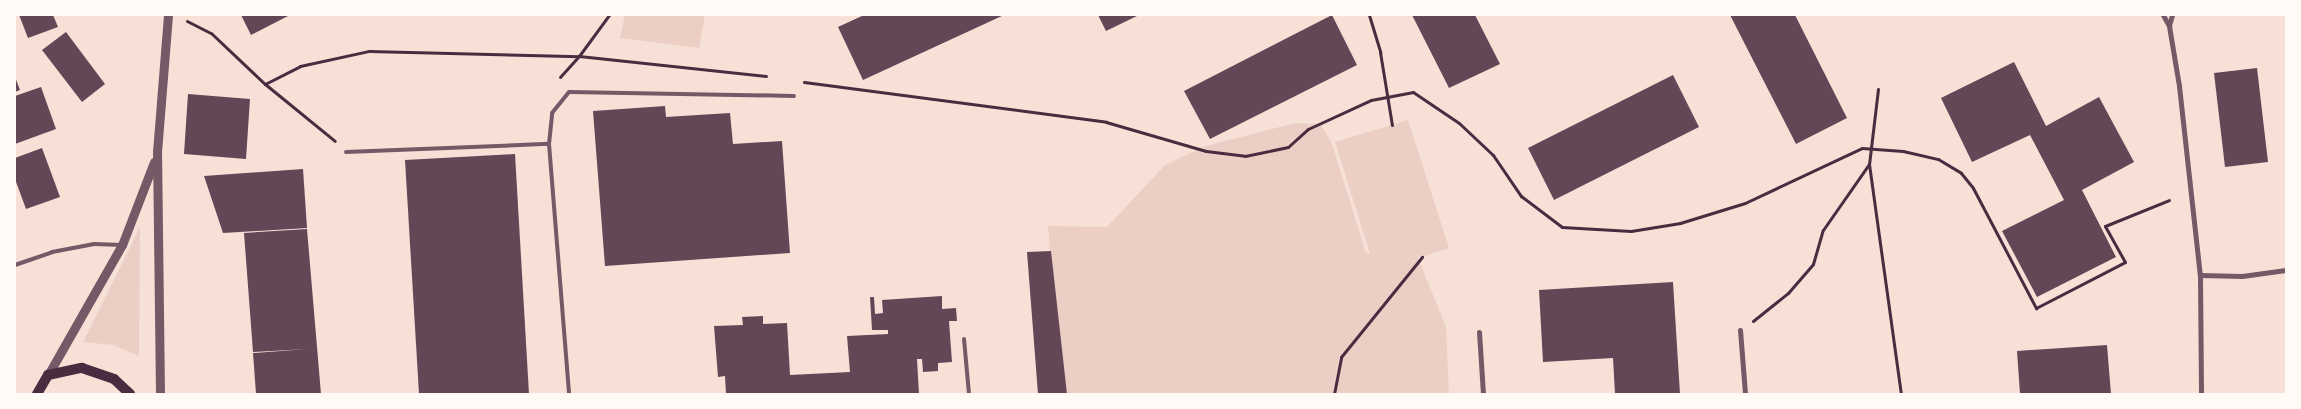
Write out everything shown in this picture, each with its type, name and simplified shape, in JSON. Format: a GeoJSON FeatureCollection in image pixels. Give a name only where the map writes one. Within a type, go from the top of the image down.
{"type":"FeatureCollection","features":[{"type":"Feature","properties":{"kind":"main road"},"geometry":{"type":"LineString","coordinates":[[37,394],[48,375],[67,369],[97,372],[114,379],[130,394]]}},
{"type":"Feature","properties":{"kind":"street"},"geometry":{"type":"LineString","coordinates":[[160,394],[157,152],[168,15]]}},
{"type":"Feature","properties":{"kind":"street"},"geometry":{"type":"LineString","coordinates":[[2163,15],[2169,26],[2179,86],[2200,275],[2201,394]]}},
{"type":"Feature","properties":{"kind":"street"},"geometry":{"type":"LineString","coordinates":[[2169,26],[2172,15]]}},
{"type":"Feature","properties":{"kind":"street"},"geometry":{"type":"LineString","coordinates":[[48,375],[122,245],[142,200],[157,152]]}},
{"type":"Feature","properties":{"kind":"street"},"geometry":{"type":"LineString","coordinates":[[2200,275],[2242,276],[2286,270]]}},
{"type":"Feature","properties":{"kind":"street"},"geometry":{"type":"LineString","coordinates":[[1740,330],[1745,394]]}},
{"type":"Feature","properties":{"kind":"street"},"geometry":{"type":"LineString","coordinates":[[1479,332],[1483,394]]}},
{"type":"Feature","properties":{"kind":"lane"},"geometry":{"type":"LineString","coordinates":[[569,394],[549,144],[552,112],[569,92],[794,96]]}},
{"type":"Feature","properties":{"kind":"lane"},"geometry":{"type":"LineString","coordinates":[[346,152],[549,144]]}},
{"type":"Feature","properties":{"kind":"lane"},"geometry":{"type":"LineString","coordinates":[[15,265],[52,252],[94,244],[122,245]]}},
{"type":"Feature","properties":{"kind":"lane"},"geometry":{"type":"LineString","coordinates":[[964,339],[969,394]]}},
{"type":"Feature","properties":{"kind":"path"},"geometry":{"type":"LineString","coordinates":[[579,56],[609,15]]}},
{"type":"Feature","properties":{"kind":"path"},"geometry":{"type":"LineString","coordinates":[[1368,15],[1380,52],[1392,125]]}},
{"type":"Feature","properties":{"kind":"path"},"geometry":{"type":"LineString","coordinates":[[187,21],[211,34],[265,84],[321,127],[346,152]]}},
{"type":"Feature","properties":{"kind":"path"},"geometry":{"type":"LineString","coordinates":[[265,84],[300,66],[369,51],[579,56],[774,78]]}},
{"type":"Feature","properties":{"kind":"path"},"geometry":{"type":"LineString","coordinates":[[794,80],[1106,122],[1206,151],[1244,156],[1288,147],[1308,129],[1371,100],[1413,92],[1460,124],[1493,155],[1521,196],[1562,227],[1631,231],[1680,223],[1745,203],[1862,148],[1903,151],[1938,160],[1961,173],[1973,188],[2036,308],[2125,262],[2105,226],[2169,200]]}},
{"type":"Feature","properties":{"kind":"path"},"geometry":{"type":"LineString","coordinates":[[1878,89],[1870,164],[1901,394]]}},
{"type":"Feature","properties":{"kind":"path"},"geometry":{"type":"LineString","coordinates":[[1740,330],[1788,294],[1813,264],[1823,230],[1870,164]]}},
{"type":"Feature","properties":{"kind":"path"},"geometry":{"type":"LineString","coordinates":[[1334,394],[1341,357],[1422,256]]}},
{"type":"Feature","properties":{"kind":"shaded area"},"geometry":{"type":"Polygon","coordinates":[[[625,15],[705,15],[699,48],[620,38],[625,15]]]}},
{"type":"Feature","properties":{"kind":"shaded area"},"geometry":{"type":"Polygon","coordinates":[[[1408,120],[1449,248],[1418,258],[1446,327],[1449,394],[1061,394],[1048,226],[1107,227],[1165,165],[1206,146],[1295,123],[1321,124],[1332,144],[1366,253],[1370,254],[1335,142],[1408,120]]]}},
{"type":"Feature","properties":{"kind":"shaded area"},"geometry":{"type":"Polygon","coordinates":[[[140,227],[139,356],[113,345],[83,342],[140,227]]]}},
{"type":"Feature","properties":{"kind":"building"},"geometry":{"type":"Polygon","coordinates":[[[19,15],[53,15],[58,27],[28,38],[19,15]]]}},
{"type":"Feature","properties":{"kind":"building"},"geometry":{"type":"Polygon","coordinates":[[[241,15],[290,15],[251,35],[241,15]]]}},
{"type":"Feature","properties":{"kind":"building"},"geometry":{"type":"Polygon","coordinates":[[[864,15],[1004,15],[863,80],[838,27],[864,15]]]}},
{"type":"Feature","properties":{"kind":"building"},"geometry":{"type":"Polygon","coordinates":[[[1098,15],[1139,15],[1106,31],[1098,15]]]}},
{"type":"Feature","properties":{"kind":"building"},"geometry":{"type":"Polygon","coordinates":[[[1332,15],[1357,65],[1210,139],[1184,91],[1332,15]]]}},
{"type":"Feature","properties":{"kind":"building"},"geometry":{"type":"Polygon","coordinates":[[[1412,15],[1475,15],[1500,64],[1449,88],[1412,15]]]}},
{"type":"Feature","properties":{"kind":"building"},"geometry":{"type":"Polygon","coordinates":[[[1730,15],[1795,15],[1847,118],[1796,144],[1730,15]]]}},
{"type":"Feature","properties":{"kind":"building"},"geometry":{"type":"Polygon","coordinates":[[[66,32],[105,84],[82,102],[42,50],[66,32]]]}},
{"type":"Feature","properties":{"kind":"building"},"geometry":{"type":"Polygon","coordinates":[[[2014,62],[2046,126],[2099,97],[2134,162],[2082,190],[2116,257],[2037,297],[2002,231],[2064,200],[2030,135],[1972,162],[1941,98],[2014,62]]]}},
{"type":"Feature","properties":{"kind":"building"},"geometry":{"type":"Polygon","coordinates":[[[2257,68],[2268,162],[2225,167],[2214,73],[2257,68]]]}},
{"type":"Feature","properties":{"kind":"building"},"geometry":{"type":"Polygon","coordinates":[[[1673,75],[1699,127],[1554,200],[1528,148],[1673,75]]]}},
{"type":"Feature","properties":{"kind":"building"},"geometry":{"type":"Polygon","coordinates":[[[15,77],[20,90],[15,92],[15,77]]]}},
{"type":"Feature","properties":{"kind":"building"},"geometry":{"type":"Polygon","coordinates":[[[41,87],[56,129],[15,144],[15,96],[41,87]]]}},
{"type":"Feature","properties":{"kind":"building"},"geometry":{"type":"Polygon","coordinates":[[[188,94],[250,99],[246,159],[184,154],[188,94]]]}},
{"type":"Feature","properties":{"kind":"building"},"geometry":{"type":"Polygon","coordinates":[[[665,106],[666,117],[730,113],[733,144],[782,141],[790,253],[605,266],[593,111],[665,106]]]}},
{"type":"Feature","properties":{"kind":"building"},"geometry":{"type":"Polygon","coordinates":[[[42,148],[60,197],[26,209],[15,179],[15,158],[42,148]]]}},
{"type":"Feature","properties":{"kind":"building"},"geometry":{"type":"Polygon","coordinates":[[[515,154],[529,394],[419,394],[405,160],[515,154]]]}},
{"type":"Feature","properties":{"kind":"building"},"geometry":{"type":"Polygon","coordinates":[[[303,169],[307,228],[223,233],[204,176],[303,169]]]}},
{"type":"Feature","properties":{"kind":"building"},"geometry":{"type":"Polygon","coordinates":[[[307,229],[321,394],[256,394],[253,353],[308,349],[253,352],[244,233],[307,229]]]}},
{"type":"Feature","properties":{"kind":"building"},"geometry":{"type":"Polygon","coordinates":[[[1051,251],[1067,394],[1038,394],[1027,252],[1051,251]]]}},
{"type":"Feature","properties":{"kind":"building"},"geometry":{"type":"Polygon","coordinates":[[[1673,282],[1680,394],[1615,394],[1613,358],[1543,362],[1539,290],[1673,282]]]}},
{"type":"Feature","properties":{"kind":"building"},"geometry":{"type":"Polygon","coordinates":[[[942,296],[942,309],[956,308],[957,321],[949,321],[952,362],[938,363],[938,371],[923,372],[922,359],[917,359],[919,394],[726,394],[725,376],[718,377],[714,326],[743,325],[742,317],[763,316],[763,324],[787,323],[790,375],[850,372],[847,336],[888,334],[888,330],[872,330],[870,297],[874,297],[875,314],[883,313],[882,300],[942,296]]]}},
{"type":"Feature","properties":{"kind":"building"},"geometry":{"type":"Polygon","coordinates":[[[2107,345],[2111,394],[2020,394],[2017,351],[2107,345]]]}}]}
